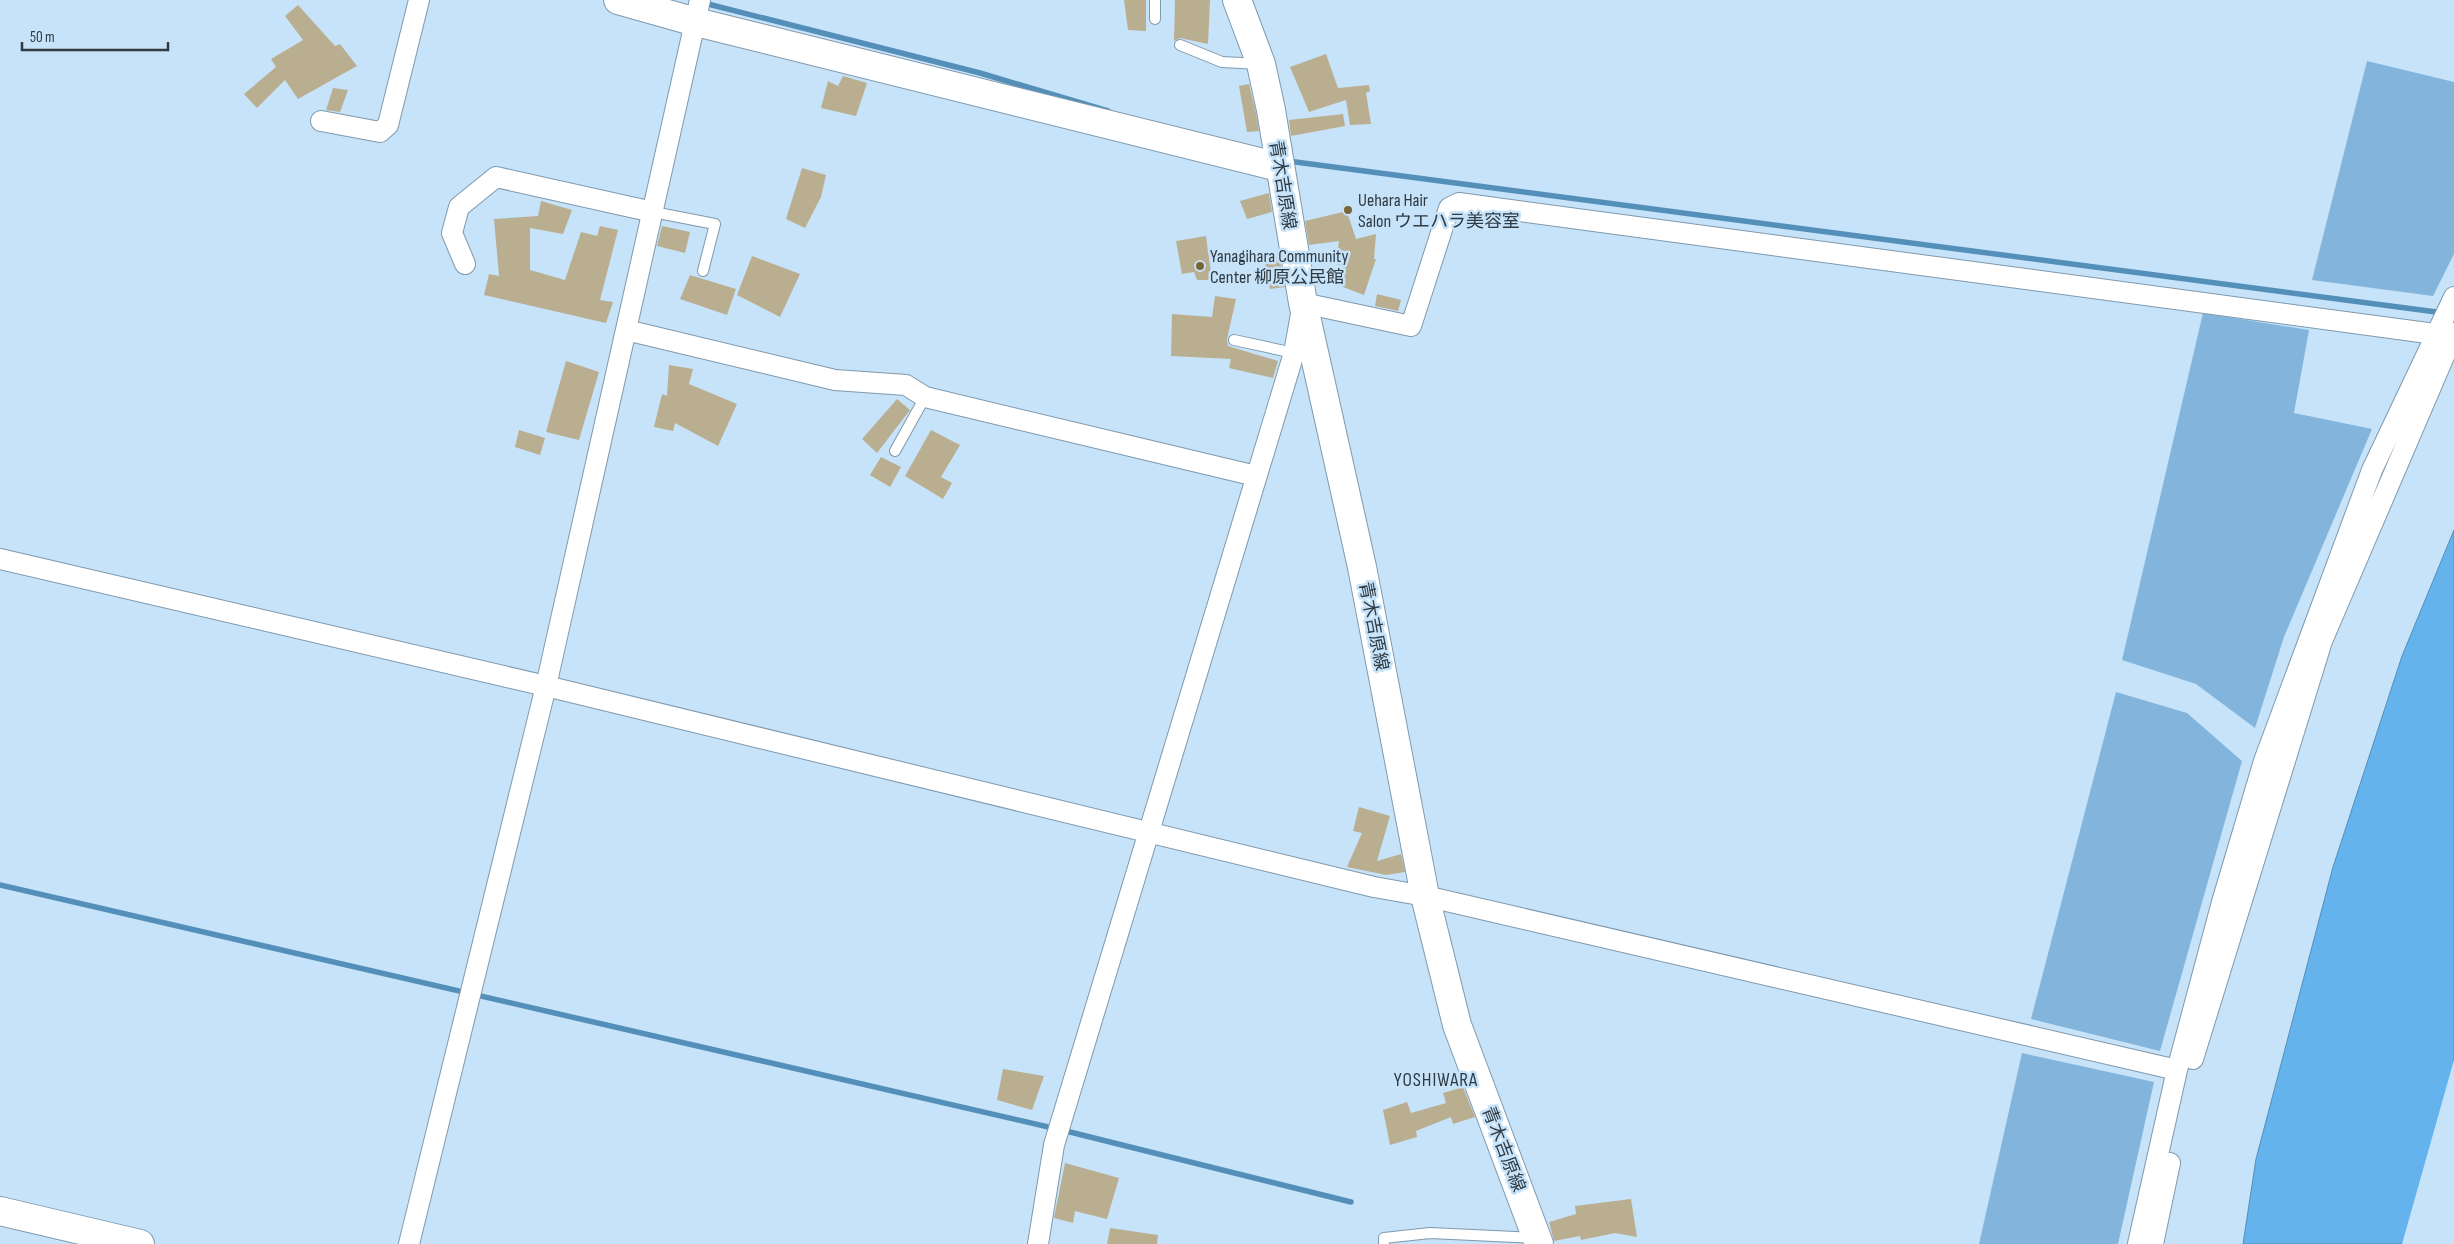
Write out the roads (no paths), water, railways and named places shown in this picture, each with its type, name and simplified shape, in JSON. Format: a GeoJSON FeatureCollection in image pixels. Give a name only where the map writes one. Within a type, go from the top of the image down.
{"type":"FeatureCollection","features":[{"type":"Feature","properties":{"kind":"main road"},"geometry":{"type":"LineString","coordinates":[[618,0],[698,11],[1279,167]]}},
{"type":"Feature","properties":{"kind":"main road","name":"青木吉原線"},"geometry":{"type":"LineString","coordinates":[[1237,0],[1260,64],[1271,110],[1303,303],[1362,567],[1425,896],[1457,1025],[1538,1241]]}},
{"type":"Feature","properties":{"kind":"main road"},"geometry":{"type":"LineString","coordinates":[[0,1211],[140,1244]]}},
{"type":"Feature","properties":{"kind":"street"},"geometry":{"type":"LineString","coordinates":[[321,121],[380,132],[388,125],[419,0]]}},
{"type":"Feature","properties":{"kind":"street"},"geometry":{"type":"LineString","coordinates":[[409,1244],[546,686],[698,11]]}},
{"type":"Feature","properties":{"kind":"street"},"geometry":{"type":"LineString","coordinates":[[465,264],[452,233],[459,207],[496,177],[653,212]]}},
{"type":"Feature","properties":{"kind":"street"},"geometry":{"type":"LineString","coordinates":[[1038,1244],[1054,1146],[1294,352],[1303,303],[1411,326],[1449,208],[1459,203],[2444,334]]}},
{"type":"Feature","properties":{"kind":"street"},"geometry":{"type":"LineString","coordinates":[[2153,1244],[2189,1074],[2322,641],[2415,420],[2444,334],[2454,297]]}},
{"type":"Feature","properties":{"kind":"street"},"geometry":{"type":"LineString","coordinates":[[626,330],[835,380],[906,385],[925,397],[1256,476]]}},
{"type":"Feature","properties":{"kind":"street"},"geometry":{"type":"LineString","coordinates":[[2138,1244],[2177,1070],[2222,902],[2264,761],[2372,470],[2444,334]]}},
{"type":"Feature","properties":{"kind":"street"},"geometry":{"type":"LineString","coordinates":[[0,559],[546,686],[1374,887],[1425,896],[2177,1070]]}},
{"type":"Feature","properties":{"kind":"lane"},"geometry":{"type":"LineString","coordinates":[[1155,0],[1155,19]]}},
{"type":"Feature","properties":{"kind":"lane"},"geometry":{"type":"LineString","coordinates":[[1180,45],[1222,62],[1260,64]]}},
{"type":"Feature","properties":{"kind":"lane"},"geometry":{"type":"LineString","coordinates":[[653,212],[715,224],[703,271]]}},
{"type":"Feature","properties":{"kind":"lane"},"geometry":{"type":"LineString","coordinates":[[1234,340],[1294,352]]}},
{"type":"Feature","properties":{"kind":"lane"},"geometry":{"type":"LineString","coordinates":[[895,451],[925,397]]}},
{"type":"Feature","properties":{"kind":"lane"},"geometry":{"type":"LineString","coordinates":[[1384,1244],[1384,1238],[1430,1233],[1538,1241]]}},
{"type":"Feature","properties":{"kind":"waterway"},"geometry":{"type":"LineString","coordinates":[[704,3],[980,73],[1108,111]]}},
{"type":"Feature","properties":{"kind":"waterway"},"geometry":{"type":"LineString","coordinates":[[1288,161],[2444,313]]}},
{"type":"Feature","properties":{"kind":"waterway"},"geometry":{"type":"LineString","coordinates":[[0,885],[1070,1132],[1351,1202]]}},
{"type":"Feature","properties":{"kind":"place","name":"Uehara Hair Salon ウエハラ美容室"},"geometry":{"type":"Point","coordinates":[1348,210]}},
{"type":"Feature","properties":{"kind":"place","name":"Yanagihara Community Center 柳原公民館"},"geometry":{"type":"Point","coordinates":[1200,266]}},
{"type":"Feature","properties":{"kind":"district","name":"YOSHIWARA"},"geometry":{"type":"Point","coordinates":[1436,1079]}}]}
